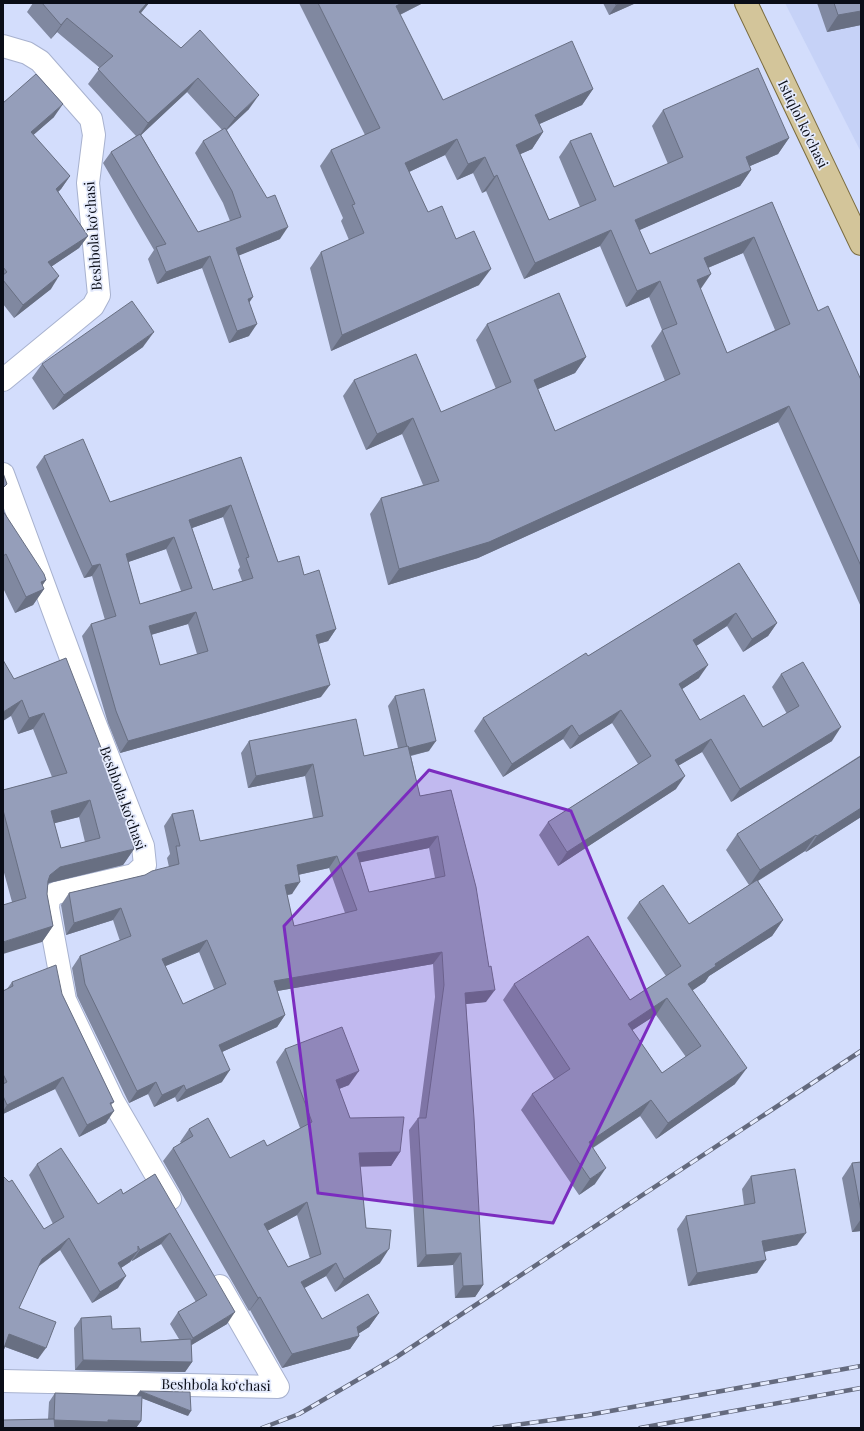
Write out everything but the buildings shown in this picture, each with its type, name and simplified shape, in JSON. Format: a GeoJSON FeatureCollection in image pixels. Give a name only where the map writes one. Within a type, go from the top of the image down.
{"type":"FeatureCollection","features":[{"type":"Feature","properties":{"kind":"main road","name":"Istiqlol ko'chasi"},"geometry":{"type":"LineString","coordinates":[[746,3],[861,244]]}},
{"type":"Feature","properties":{"kind":"street","name":"Beshbola koʻchasi"},"geometry":{"type":"LineString","coordinates":[[3,46],[27,53],[40,61],[91,119],[94,135],[88,183],[99,295],[93,306],[3,380]]}},
{"type":"Feature","properties":{"kind":"street","name":"Beshbola koʻchasi"},"geometry":{"type":"LineString","coordinates":[[3,474],[93,718],[143,846],[144,865],[134,875],[56,893],[49,898],[48,908],[65,1000],[113,1101],[180,1217]]}},
{"type":"Feature","properties":{"kind":"street","name":"Beshbola koʻchasi"},"geometry":{"type":"LineString","coordinates":[[3,1381],[278,1387],[211,1271]]}},
{"type":"Feature","properties":{"kind":"highlighted area"},"geometry":{"type":"Polygon","coordinates":[[[429,770],[571,811],[655,1013],[553,1223],[318,1193],[284,926],[429,770]]]}},
{"type":"Feature","properties":{"kind":"shaded area"},"geometry":{"type":"Polygon","coordinates":[[[785,3],[861,3],[861,152],[785,3]]]}},
{"type":"Feature","properties":{"kind":"railway"},"geometry":{"type":"LineString","coordinates":[[262,1428],[299,1414],[395,1358],[861,1051]]}},
{"type":"Feature","properties":{"kind":"railway"},"geometry":{"type":"LineString","coordinates":[[494,1428],[588,1415],[861,1366]]}},
{"type":"Feature","properties":{"kind":"railway"},"geometry":{"type":"LineString","coordinates":[[640,1428],[861,1388]]}}]}
